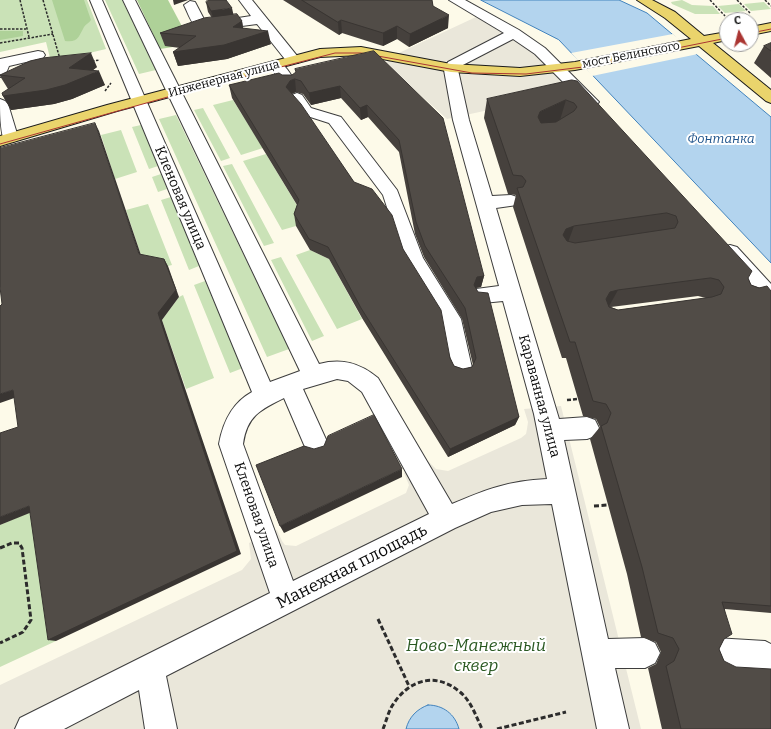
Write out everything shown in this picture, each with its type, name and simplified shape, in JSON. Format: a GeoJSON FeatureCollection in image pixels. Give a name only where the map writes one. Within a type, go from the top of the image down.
{"type":"FeatureCollection","features":[{"type":"Feature","properties":{"kind":"main road"},"geometry":{"type":"LineString","coordinates":[[643,0],[660,8],[771,98]]}},
{"type":"Feature","properties":{"kind":"main road"},"geometry":{"type":"LineString","coordinates":[[759,30],[771,28]]}},
{"type":"Feature","properties":{"kind":"main road","name":"мост Белинского"},"geometry":{"type":"LineString","coordinates":[[559,68],[719,38]]}},
{"type":"Feature","properties":{"kind":"main road","name":"Инженерная улица"},"geometry":{"type":"LineString","coordinates":[[5,139],[139,101],[293,60],[335,51],[361,50],[451,68],[503,72],[559,68]]}},
{"type":"Feature","properties":{"kind":"street","name":"Кленовая улица"},"geometry":{"type":"LineString","coordinates":[[96,0],[265,396]]}},
{"type":"Feature","properties":{"kind":"street"},"geometry":{"type":"LineString","coordinates":[[129,0],[314,376]]}},
{"type":"Feature","properties":{"kind":"street"},"geometry":{"type":"LineString","coordinates":[[455,0],[514,33],[540,51],[559,68],[601,112]]}},
{"type":"Feature","properties":{"kind":"street"},"geometry":{"type":"LineString","coordinates":[[190,5],[201,26],[204,27],[253,7],[293,60]]}},
{"type":"Feature","properties":{"kind":"street"},"geometry":{"type":"LineString","coordinates":[[451,68],[514,33]]}},
{"type":"Feature","properties":{"kind":"street"},"geometry":{"type":"LineString","coordinates":[[0,72],[4,63],[38,55]]}},
{"type":"Feature","properties":{"kind":"street"},"geometry":{"type":"LineString","coordinates":[[276,65],[306,111],[335,120],[390,194],[414,260],[444,298],[451,320],[461,368]]}},
{"type":"Feature","properties":{"kind":"street","name":"Караванная улица"},"geometry":{"type":"LineString","coordinates":[[451,68],[461,120],[550,430],[613,729]]}},
{"type":"Feature","properties":{"kind":"street"},"geometry":{"type":"LineString","coordinates":[[0,104],[5,139]]}},
{"type":"Feature","properties":{"kind":"street"},"geometry":{"type":"LineString","coordinates":[[485,203],[511,201]]}},
{"type":"Feature","properties":{"kind":"street"},"geometry":{"type":"LineString","coordinates":[[721,241],[768,293]]}},
{"type":"Feature","properties":{"kind":"street"},"geometry":{"type":"LineString","coordinates":[[483,295],[511,293]]}},
{"type":"Feature","properties":{"kind":"street"},"geometry":{"type":"LineString","coordinates":[[744,296],[768,293]]}},
{"type":"Feature","properties":{"kind":"street","name":"Кленовая улица"},"geometry":{"type":"LineString","coordinates":[[286,600],[231,444],[234,425],[247,407],[265,396],[314,376],[338,370],[357,374],[370,385],[446,519]]}},
{"type":"Feature","properties":{"kind":"street"},"geometry":{"type":"LineString","coordinates":[[290,386],[317,446]]}},
{"type":"Feature","properties":{"kind":"street"},"geometry":{"type":"LineString","coordinates":[[550,430],[587,428]]}},
{"type":"Feature","properties":{"kind":"street","name":"Манежная площадь"},"geometry":{"type":"LineString","coordinates":[[31,729],[446,519],[490,500],[522,493],[563,491]]}},
{"type":"Feature","properties":{"kind":"street"},"geometry":{"type":"LineString","coordinates":[[715,652],[765,656],[771,676]]}},
{"type":"Feature","properties":{"kind":"street"},"geometry":{"type":"LineString","coordinates":[[597,654],[645,653]]}},
{"type":"Feature","properties":{"kind":"street"},"geometry":{"type":"LineString","coordinates":[[150,670],[162,724],[161,729]]}},
{"type":"Feature","properties":{"kind":"path"},"geometry":{"type":"LineString","coordinates":[[20,0],[29,37]]}},
{"type":"Feature","properties":{"kind":"path"},"geometry":{"type":"LineString","coordinates":[[43,0],[61,61]]}},
{"type":"Feature","properties":{"kind":"path"},"geometry":{"type":"LineString","coordinates":[[710,0],[721,12]]}},
{"type":"Feature","properties":{"kind":"path"},"geometry":{"type":"LineString","coordinates":[[737,0],[749,12]]}},
{"type":"Feature","properties":{"kind":"path"},"geometry":{"type":"LineString","coordinates":[[765,0],[771,6]]}},
{"type":"Feature","properties":{"kind":"path"},"geometry":{"type":"LineString","coordinates":[[0,29],[26,29]]}},
{"type":"Feature","properties":{"kind":"path"},"geometry":{"type":"LineString","coordinates":[[0,42],[53,34]]}},
{"type":"Feature","properties":{"kind":"path"},"geometry":{"type":"LineString","coordinates":[[89,61],[100,60]]}},
{"type":"Feature","properties":{"kind":"path"},"geometry":{"type":"LineString","coordinates":[[567,400],[578,399]]}},
{"type":"Feature","properties":{"kind":"path"},"geometry":{"type":"LineString","coordinates":[[594,506],[608,505]]}},
{"type":"Feature","properties":{"kind":"path"},"geometry":{"type":"LineString","coordinates":[[0,548],[12,542],[19,543],[22,548],[31,620],[30,627],[24,632],[0,643]]}},
{"type":"Feature","properties":{"kind":"path"},"geometry":{"type":"LineString","coordinates":[[378,619],[409,686]]}},
{"type":"Feature","properties":{"kind":"path"},"geometry":{"type":"LineString","coordinates":[[383,729],[387,713],[396,697],[409,686],[424,680],[439,680],[454,686],[468,698],[477,714],[482,729]]}},
{"type":"Feature","properties":{"kind":"path"},"geometry":{"type":"LineString","coordinates":[[497,729],[566,712]]}},
{"type":"Feature","properties":{"kind":"green space"},"geometry":{"type":"Polygon","coordinates":[[[0,0],[87,0],[106,49],[51,62],[46,42],[0,52],[0,0]]]}},
{"type":"Feature","properties":{"kind":"green space"},"geometry":{"type":"Polygon","coordinates":[[[52,0],[84,0],[91,20],[75,40],[65,41],[52,0]]]}},
{"type":"Feature","properties":{"kind":"green space"},"geometry":{"type":"Polygon","coordinates":[[[105,0],[122,0],[156,70],[139,74],[105,0]]]}},
{"type":"Feature","properties":{"kind":"green space"},"geometry":{"type":"Polygon","coordinates":[[[137,0],[168,0],[185,32],[173,47],[160,49],[137,0]]]}},
{"type":"Feature","properties":{"kind":"green space"},"geometry":{"type":"Polygon","coordinates":[[[682,0],[692,5],[713,6],[719,14],[695,14],[672,4],[671,2],[682,0]]]}},
{"type":"Feature","properties":{"kind":"green space"},"geometry":{"type":"Polygon","coordinates":[[[764,2],[771,9],[751,11],[744,4],[764,2]]]}},
{"type":"Feature","properties":{"kind":"green space"},"geometry":{"type":"Polygon","coordinates":[[[739,4],[746,11],[724,12],[718,6],[739,4]]]}},
{"type":"Feature","properties":{"kind":"green space"},"geometry":{"type":"Polygon","coordinates":[[[0,31],[23,31],[23,36],[0,40],[0,31]]]}},
{"type":"Feature","properties":{"kind":"green space"},"geometry":{"type":"Polygon","coordinates":[[[233,100],[263,148],[241,155],[213,105],[233,100]]]}},
{"type":"Feature","properties":{"kind":"green space"},"geometry":{"type":"Polygon","coordinates":[[[203,108],[230,158],[221,161],[194,110],[203,108]]]}},
{"type":"Feature","properties":{"kind":"green space"},"geometry":{"type":"Polygon","coordinates":[[[176,115],[289,349],[267,357],[159,119],[176,115]]]}},
{"type":"Feature","properties":{"kind":"green space"},"geometry":{"type":"Polygon","coordinates":[[[141,125],[158,166],[149,169],[132,127],[141,125]]]}},
{"type":"Feature","properties":{"kind":"green space"},"geometry":{"type":"Polygon","coordinates":[[[121,130],[137,172],[115,179],[101,135],[121,130]]]}},
{"type":"Feature","properties":{"kind":"green space"},"geometry":{"type":"Polygon","coordinates":[[[266,154],[301,212],[296,226],[282,230],[243,161],[266,154]]]}},
{"type":"Feature","properties":{"kind":"green space"},"geometry":{"type":"Polygon","coordinates":[[[232,164],[274,243],[264,246],[223,166],[232,164]]]}},
{"type":"Feature","properties":{"kind":"green space"},"geometry":{"type":"Polygon","coordinates":[[[161,174],[167,189],[158,192],[152,177],[161,174]]]}},
{"type":"Feature","properties":{"kind":"green space"},"geometry":{"type":"Polygon","coordinates":[[[171,197],[199,266],[189,270],[161,200],[171,197]]]}},
{"type":"Feature","properties":{"kind":"green space"},"geometry":{"type":"Polygon","coordinates":[[[148,204],[172,265],[168,266],[143,261],[126,210],[148,204]]]}},
{"type":"Feature","properties":{"kind":"green space"},"geometry":{"type":"Polygon","coordinates":[[[310,250],[329,259],[362,319],[337,329],[296,255],[310,250]]]}},
{"type":"Feature","properties":{"kind":"green space"},"geometry":{"type":"Polygon","coordinates":[[[281,257],[324,336],[312,341],[271,260],[281,257]]]}},
{"type":"Feature","properties":{"kind":"green space"},"geometry":{"type":"Polygon","coordinates":[[[205,281],[243,368],[230,373],[194,285],[205,281]]]}},
{"type":"Feature","properties":{"kind":"green space"},"geometry":{"type":"Polygon","coordinates":[[[183,295],[214,378],[186,389],[162,320],[179,297],[183,295]]]}},
{"type":"Feature","properties":{"kind":"green space"},"geometry":{"type":"Polygon","coordinates":[[[37,509],[56,641],[0,667],[0,525],[37,509]]]}},
{"type":"Feature","properties":{"kind":"shaded area"},"geometry":{"type":"Polygon","coordinates":[[[476,17],[489,23],[547,61],[577,91],[447,119],[385,63],[401,52],[476,17]]]}},
{"type":"Feature","properties":{"kind":"shaded area"},"geometry":{"type":"Polygon","coordinates":[[[561,406],[641,729],[0,729],[0,685],[242,570],[251,559],[249,543],[277,530],[285,545],[296,546],[406,493],[409,485],[404,473],[428,461],[436,469],[448,471],[521,438],[526,434],[528,422],[524,409],[561,406]]]}},
{"type":"Feature","properties":{"kind":"water","name":"Фонтанка"},"geometry":{"type":"Polygon","coordinates":[[[481,0],[619,0],[647,13],[771,117],[771,263],[559,40],[481,0]]]}},
{"type":"Feature","properties":{"kind":"water"},"geometry":{"type":"Polygon","coordinates":[[[428,705],[433,705],[448,711],[455,719],[459,729],[406,729],[414,714],[428,705]]]}},
{"type":"Feature","properties":{"kind":"pier"},"geometry":{"type":"Polygon","coordinates":[[[673,34],[698,54],[592,76],[571,53],[673,34]]]}},
{"type":"Feature","properties":{"kind":"building"},"geometry":{"type":"Polygon","coordinates":[[[208,0],[226,0],[232,8],[211,11],[206,2],[208,0]]]}},
{"type":"Feature","properties":{"kind":"building"},"geometry":{"type":"Polygon","coordinates":[[[302,0],[432,0],[433,6],[449,15],[410,34],[397,26],[383,33],[341,20],[338,22],[302,0]]]}},
{"type":"Feature","properties":{"kind":"building"},"geometry":{"type":"Polygon","coordinates":[[[237,14],[242,21],[233,27],[268,31],[224,45],[173,52],[196,36],[160,33],[204,18],[237,14]]]}},
{"type":"Feature","properties":{"kind":"building"},"geometry":{"type":"Polygon","coordinates":[[[771,43],[771,51],[764,46],[771,43]]]}},
{"type":"Feature","properties":{"kind":"building"},"geometry":{"type":"Polygon","coordinates":[[[374,51],[443,118],[484,276],[477,277],[474,285],[478,292],[488,293],[519,417],[450,449],[361,308],[328,247],[309,239],[294,214],[299,200],[229,85],[279,73],[282,75],[292,75],[296,72],[295,69],[374,51]],[[295,79],[290,81],[286,87],[301,104],[354,182],[372,189],[392,215],[403,249],[441,310],[450,358],[454,366],[463,369],[472,367],[476,358],[465,308],[425,246],[416,222],[399,140],[367,105],[360,108],[340,86],[309,93],[301,81],[295,79]]]}},
{"type":"Feature","properties":{"kind":"building"},"geometry":{"type":"Polygon","coordinates":[[[91,53],[69,68],[99,71],[65,85],[46,90],[3,96],[2,93],[25,78],[0,75],[30,61],[43,58],[91,53]]]}},
{"type":"Feature","properties":{"kind":"building"},"geometry":{"type":"Polygon","coordinates":[[[572,80],[577,81],[752,271],[748,278],[751,285],[759,288],[767,286],[771,291],[771,606],[722,602],[732,634],[724,639],[719,649],[724,661],[736,667],[771,669],[771,729],[681,729],[666,666],[674,661],[679,649],[673,638],[658,633],[642,567],[601,426],[607,423],[611,413],[606,404],[593,401],[575,342],[570,342],[517,188],[523,187],[526,181],[522,176],[513,175],[487,99],[572,80]],[[566,100],[540,112],[538,117],[541,123],[556,122],[574,111],[577,107],[574,103],[566,100]],[[667,213],[574,226],[566,229],[563,235],[567,241],[575,243],[675,228],[678,222],[676,216],[667,213]],[[711,278],[610,292],[606,299],[609,307],[618,310],[712,297],[721,294],[724,287],[719,280],[711,278]]]}},
{"type":"Feature","properties":{"kind":"building"},"geometry":{"type":"Polygon","coordinates":[[[95,123],[139,254],[164,259],[176,290],[158,313],[237,551],[48,640],[29,506],[0,517],[0,433],[18,427],[13,390],[0,394],[0,306],[2,304],[0,287],[0,148],[95,123]]]}},
{"type":"Feature","properties":{"kind":"building"},"geometry":{"type":"Polygon","coordinates":[[[374,415],[402,469],[280,526],[256,465],[304,446],[314,449],[324,446],[328,436],[374,415]]]}},
{"type":"Feature","properties":{"kind":"tram line"},"geometry":{"type":"LineString","coordinates":[[759,31],[771,29]]}},
{"type":"Feature","properties":{"kind":"tram line"},"geometry":{"type":"LineString","coordinates":[[0,144],[207,86],[335,53],[361,53],[472,73],[526,74],[583,67],[719,40]]}},
{"type":"Feature","properties":{"kind":"park label","name":"Ново-Манежный сквер"},"geometry":{"type":"Point","coordinates":[476,656]}}]}
